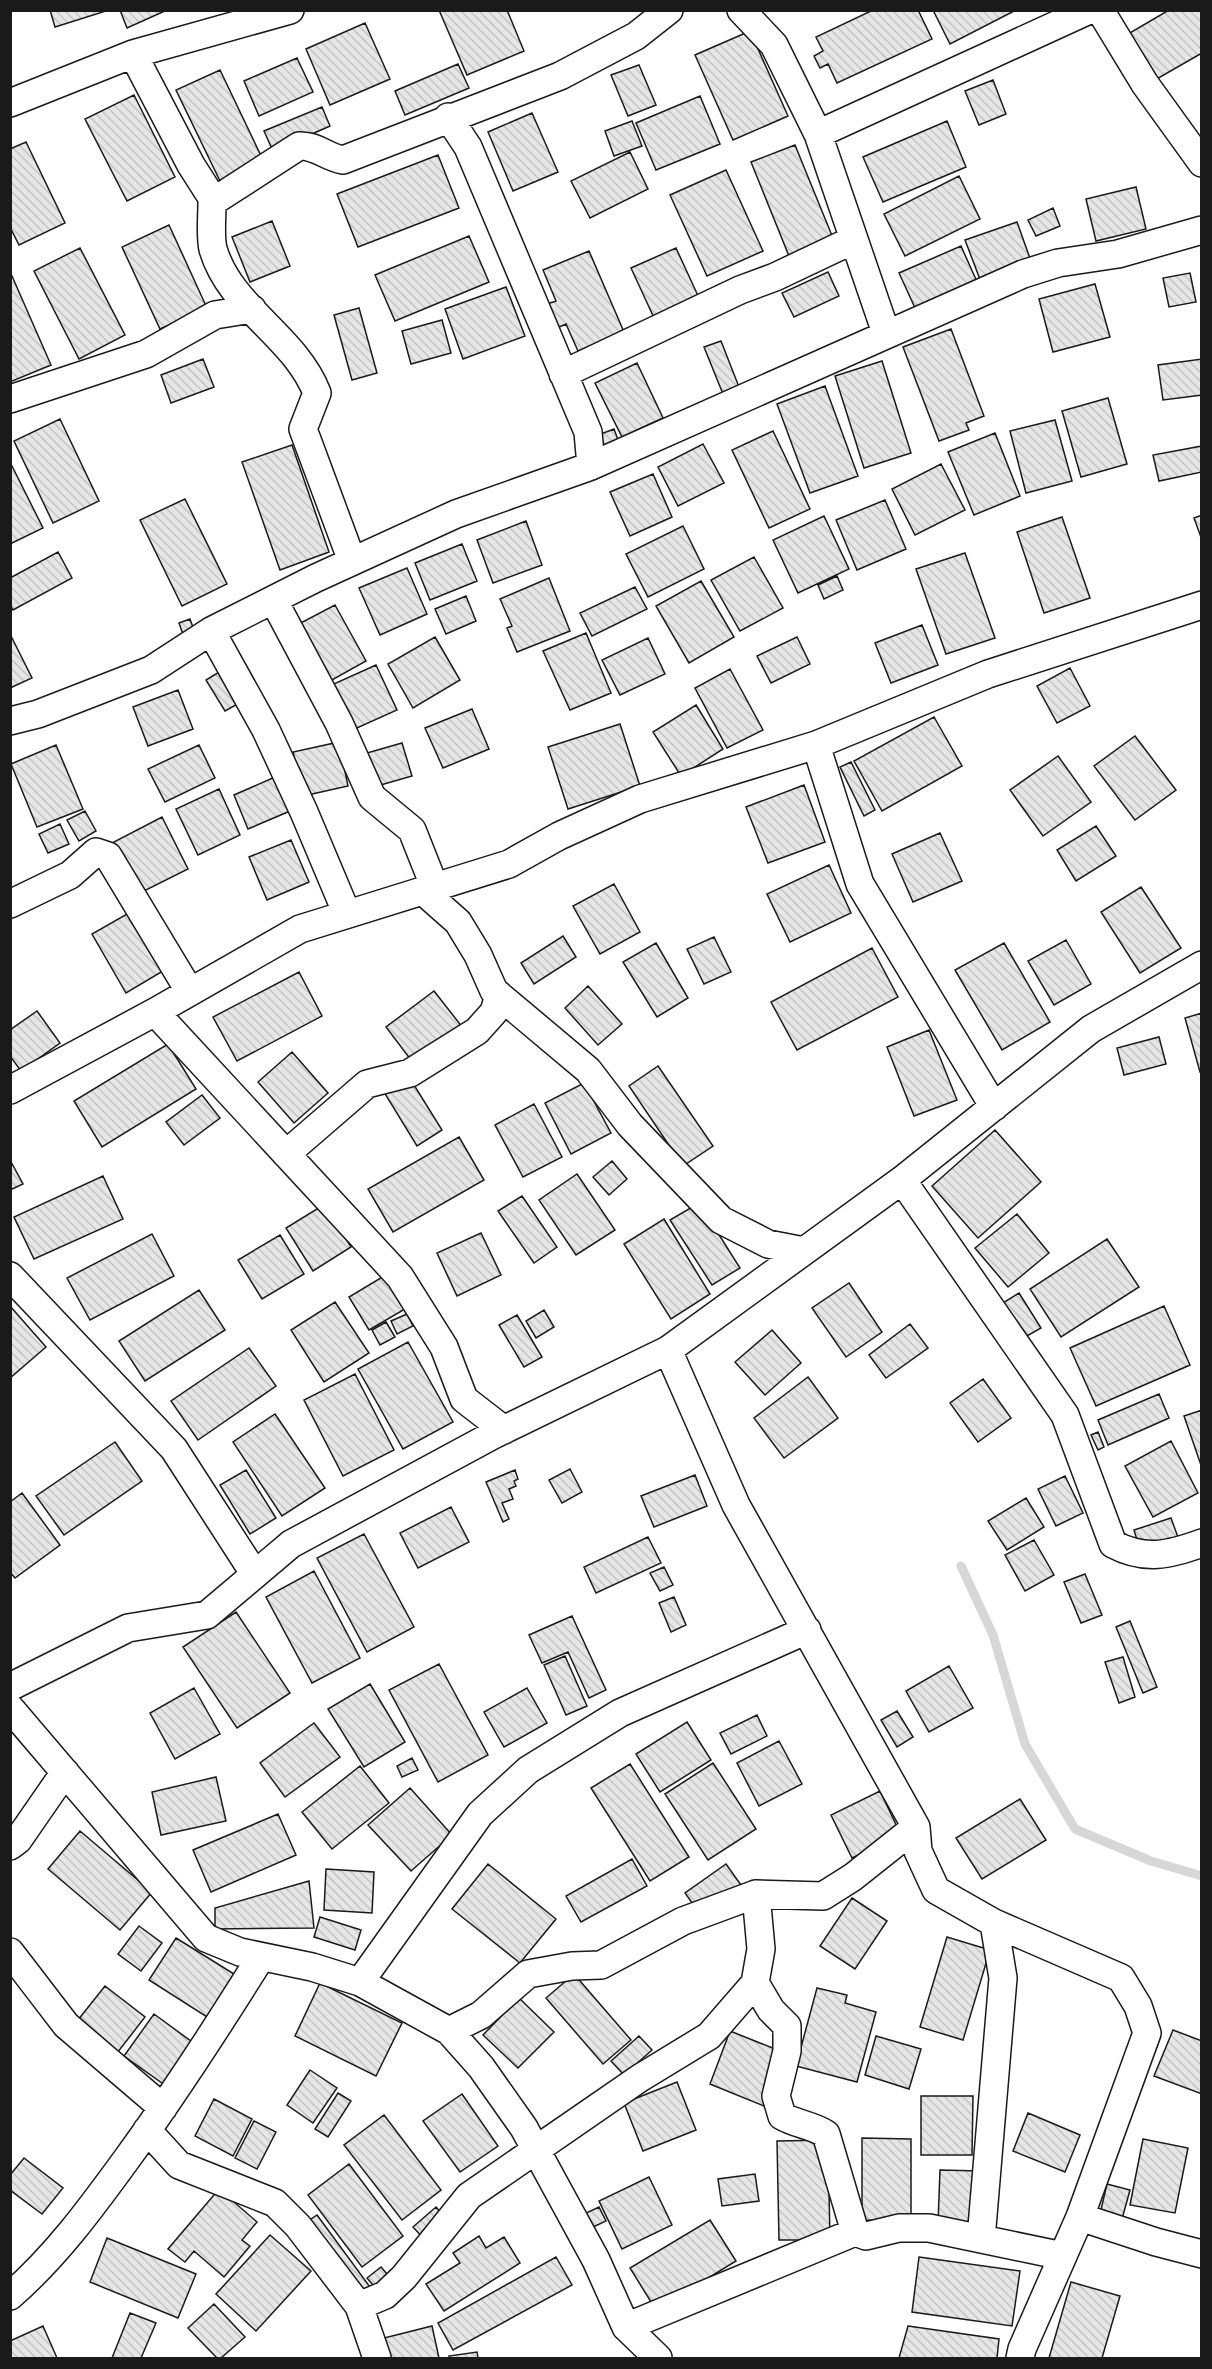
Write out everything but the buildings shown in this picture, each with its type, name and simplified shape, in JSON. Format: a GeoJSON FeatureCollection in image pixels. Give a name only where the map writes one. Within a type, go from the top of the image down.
{"type":"FeatureCollection","features":[{"type":"Feature","properties":{"kind":"street"},"geometry":{"type":"LineString","coordinates":[[10,103],[133,54],[290,10]]}},
{"type":"Feature","properties":{"kind":"street"},"geometry":{"type":"LineString","coordinates":[[352,561],[303,429],[317,393],[295,354],[228,284],[213,248],[212,203],[299,146],[311,145],[331,158],[343,160],[448,117],[560,76],[636,36],[669,10]]}},
{"type":"Feature","properties":{"kind":"street"},"geometry":{"type":"LineString","coordinates":[[741,10],[774,45],[818,134],[886,333]]}},
{"type":"Feature","properties":{"kind":"street"},"geometry":{"type":"LineString","coordinates":[[818,134],[1089,10]]}},
{"type":"Feature","properties":{"kind":"street"},"geometry":{"type":"LineString","coordinates":[[1100,10],[1145,84],[1202,163]]}},
{"type":"Feature","properties":{"kind":"street"},"geometry":{"type":"LineString","coordinates":[[133,54],[191,165],[214,201]]}},
{"type":"Feature","properties":{"kind":"street"},"geometry":{"type":"LineString","coordinates":[[448,117],[468,147],[588,432],[591,466]]}},
{"type":"Feature","properties":{"kind":"street"},"geometry":{"type":"LineString","coordinates":[[10,721],[38,714],[151,670],[211,631],[352,561],[456,514],[591,466],[1023,274],[1058,263],[1118,254],[1202,230]]}},
{"type":"Feature","properties":{"kind":"street"},"geometry":{"type":"LineString","coordinates":[[563,374],[740,290],[775,277],[853,240]]}},
{"type":"Feature","properties":{"kind":"street"},"geometry":{"type":"LineString","coordinates":[[10,399],[146,354],[215,315],[252,309]]}},
{"type":"Feature","properties":{"kind":"street"},"geometry":{"type":"LineString","coordinates":[[274,600],[339,723],[372,797],[412,830],[429,890],[458,922],[499,995],[588,1070],[630,1125],[721,1220],[768,1244],[804,1251]]}},
{"type":"Feature","properties":{"kind":"street"},"geometry":{"type":"LineString","coordinates":[[10,1090],[155,1012],[300,929],[508,864],[559,836],[640,799],[816,745],[988,674],[1202,605]]}},
{"type":"Feature","properties":{"kind":"street"},"geometry":{"type":"LineString","coordinates":[[211,631],[266,730],[347,914]]}},
{"type":"Feature","properties":{"kind":"street"},"geometry":{"type":"LineString","coordinates":[[816,745],[860,884],[994,1107]]}},
{"type":"Feature","properties":{"kind":"street"},"geometry":{"type":"LineString","coordinates":[[10,904],[70,875],[96,852],[108,856],[190,992]]}},
{"type":"Feature","properties":{"kind":"street"},"geometry":{"type":"LineString","coordinates":[[10,1687],[128,1628],[207,1615],[291,1544],[504,1430],[669,1350],[902,1180],[1091,1029],[1202,965]]}},
{"type":"Feature","properties":{"kind":"street"},"geometry":{"type":"LineString","coordinates":[[286,1154],[367,1084],[410,1073],[477,1030],[494,1012],[499,995]]}},
{"type":"Feature","properties":{"kind":"street"},"geometry":{"type":"LineString","coordinates":[[155,1012],[400,1277],[444,1347],[464,1399],[504,1430]]}},
{"type":"Feature","properties":{"kind":"street"},"geometry":{"type":"LineString","coordinates":[[902,1180],[1065,1416],[1113,1544],[1131,1554],[1172,1554],[1202,1543]]}},
{"type":"Feature","properties":{"kind":"street"},"geometry":{"type":"LineString","coordinates":[[10,1275],[174,1449],[254,1573]]}},
{"type":"Feature","properties":{"kind":"street"},"geometry":{"type":"LineString","coordinates":[[669,1350],[736,1505],[916,1827],[918,1851],[936,1890],[994,1923],[1121,1978],[1138,2006],[1147,2033],[1080,2217],[1020,2358]]}},
{"type":"Feature","properties":{"kind":"street"},"geometry":{"type":"LineString","coordinates":[[360,1982],[480,1814],[528,1770],[620,1713],[807,1630]]}},
{"type":"Feature","properties":{"kind":"street"},"geometry":{"type":"LineString","coordinates":[[10,1708],[206,1938],[240,1952],[312,1967],[360,1982],[449,2031],[481,2067],[536,2149],[596,2260],[626,2327],[658,2358]]}},
{"type":"Feature","properties":{"kind":"street"},"geometry":{"type":"LineString","coordinates":[[10,1846],[18,1840],[65,1772]]}},
{"type":"Feature","properties":{"kind":"street"},"geometry":{"type":"LineString","coordinates":[[449,2031],[480,2015],[528,1974],[572,1966],[601,1965],[683,1921],[756,1894],[823,1896],[853,1876],[916,1827]]}},
{"type":"Feature","properties":{"kind":"street"},"geometry":{"type":"LineString","coordinates":[[358,2306],[385,2295],[404,2277],[469,2196],[640,2078],[710,2036],[755,1983],[761,1949],[756,1894]]}},
{"type":"Feature","properties":{"kind":"street"},"geometry":{"type":"LineString","coordinates":[[981,2239],[1003,1978],[994,1923]]}},
{"type":"Feature","properties":{"kind":"street"},"geometry":{"type":"LineString","coordinates":[[10,1952],[66,2025],[163,2108]]}},
{"type":"Feature","properties":{"kind":"street"},"geometry":{"type":"LineString","coordinates":[[10,2296],[36,2273],[91,2208],[163,2108],[261,1956]]}},
{"type":"Feature","properties":{"kind":"street"},"geometry":{"type":"LineString","coordinates":[[755,1983],[771,2010],[787,2026],[787,2051],[776,2096],[782,2116],[796,2123],[813,2126],[826,2134],[855,2232]]}},
{"type":"Feature","properties":{"kind":"street"},"geometry":{"type":"LineString","coordinates":[[147,2130],[180,2166],[275,2203],[298,2226],[358,2306],[377,2358]]}},
{"type":"Feature","properties":{"kind":"street"},"geometry":{"type":"LineString","coordinates":[[1080,2217],[1156,2242],[1202,2254]]}},
{"type":"Feature","properties":{"kind":"street"},"geometry":{"type":"LineString","coordinates":[[626,2327],[855,2232],[866,2236],[899,2228],[929,2228],[1063,2256]]}},
{"type":"Feature","properties":{"kind":"waterway"},"geometry":{"type":"LineString","coordinates":[[961,1566],[993,1635],[1025,1744],[1075,1829],[1151,1861],[1202,1876]]}}]}
